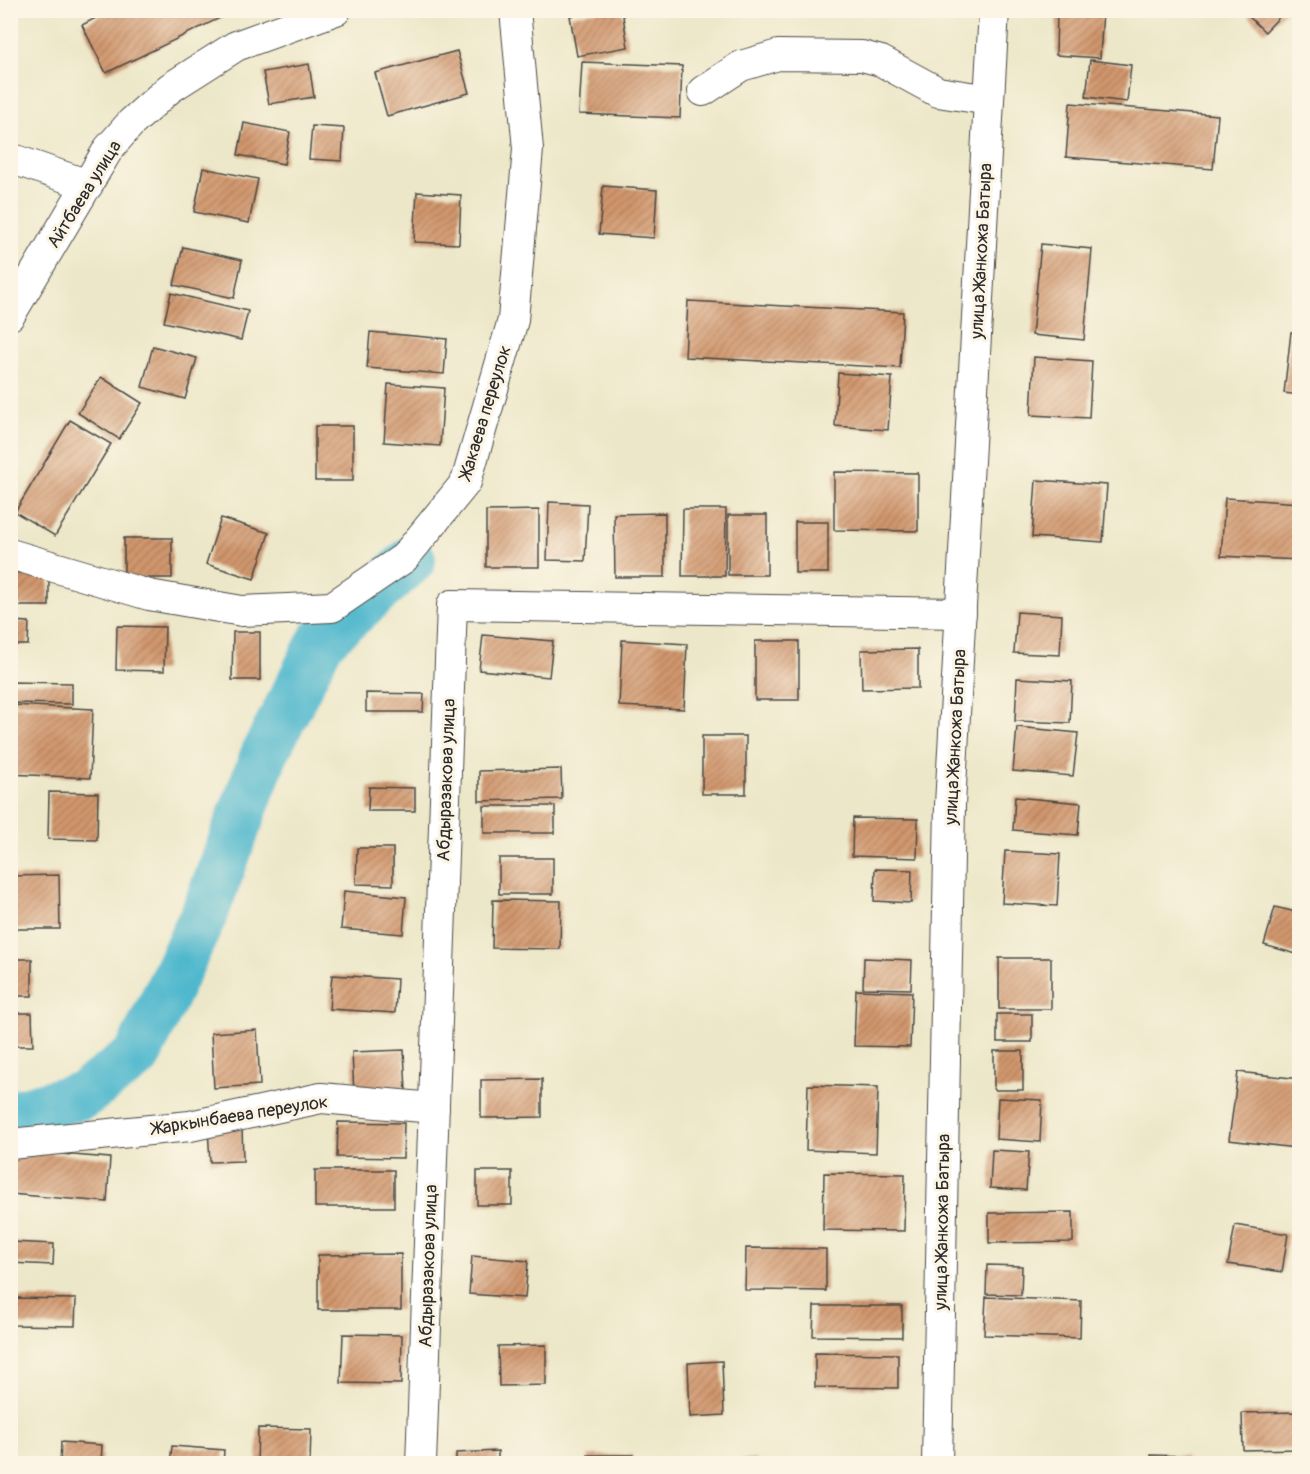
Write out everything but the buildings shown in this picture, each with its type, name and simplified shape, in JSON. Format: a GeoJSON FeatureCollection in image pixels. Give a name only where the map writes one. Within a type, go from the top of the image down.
{"type":"FeatureCollection","features":[{"type":"Feature","properties":{"kind":"street","name":"Айтбаева улица"},"geometry":{"type":"LineString","coordinates":[[10,315],[109,148],[131,123],[170,88],[236,46],[336,10]]}},
{"type":"Feature","properties":{"kind":"street","name":"Жакаева переулок"},"geometry":{"type":"LineString","coordinates":[[10,554],[149,595],[242,610],[332,607],[404,558],[466,482],[513,320],[528,149],[515,10]]}},
{"type":"Feature","properties":{"kind":"street","name":"улица Жанкожа Батыра"},"geometry":{"type":"LineString","coordinates":[[936,1464],[950,805],[994,10]]}},
{"type":"Feature","properties":{"kind":"street"},"geometry":{"type":"LineString","coordinates":[[703,91],[741,66],[769,57],[862,56],[881,61],[938,92],[989,100]]}},
{"type":"Feature","properties":{"kind":"street"},"geometry":{"type":"LineString","coordinates":[[10,158],[88,185]]}},
{"type":"Feature","properties":{"kind":"street","name":"Абдыразакова улица"},"geometry":{"type":"LineString","coordinates":[[421,1464],[452,605],[961,613]]}},
{"type":"Feature","properties":{"kind":"street","name":"Жаркынбаева переулок"},"geometry":{"type":"LineString","coordinates":[[10,1144],[190,1126],[321,1098],[434,1108]]}},
{"type":"Feature","properties":{"kind":"waterway"},"geometry":{"type":"LineString","coordinates":[[10,1115],[83,1095],[137,1056],[205,912],[264,755],[321,641],[412,560]]}}]}
